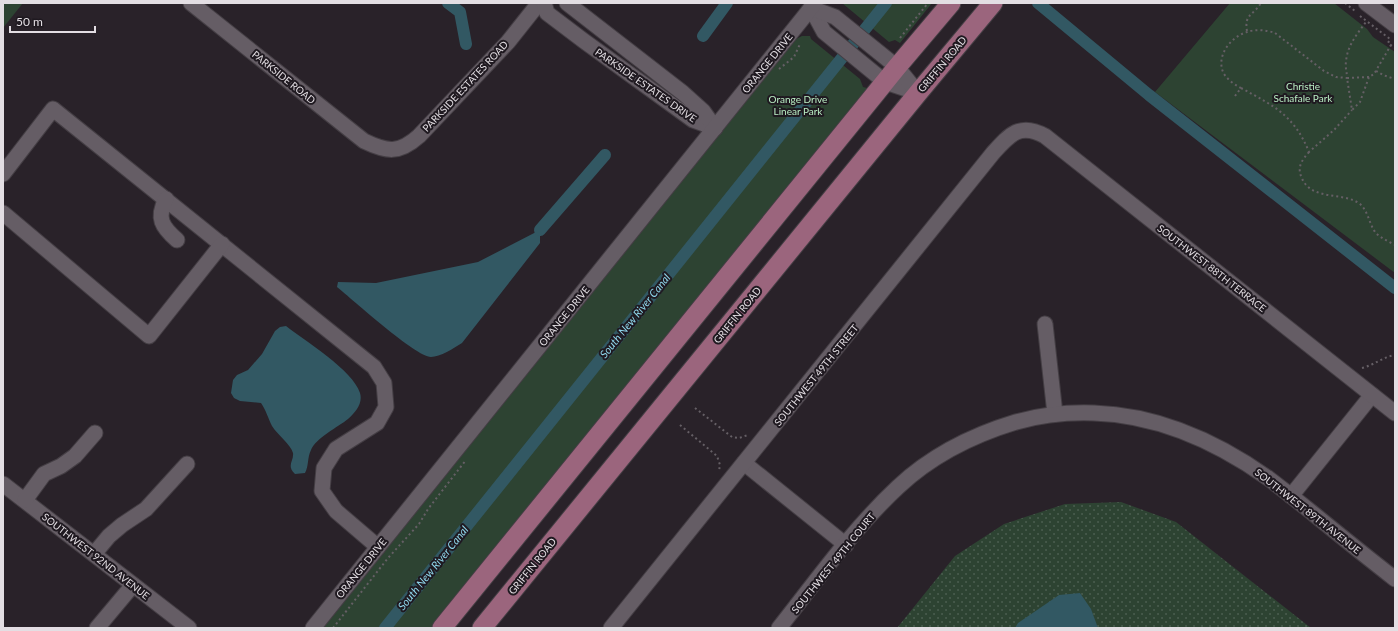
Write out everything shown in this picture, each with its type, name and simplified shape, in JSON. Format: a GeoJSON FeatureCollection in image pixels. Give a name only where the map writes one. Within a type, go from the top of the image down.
{"type":"FeatureCollection","features":[{"type":"Feature","properties":{"kind":"main road"},"geometry":{"type":"LineString","coordinates":[[442,628],[891,62],[951,3]]}},
{"type":"Feature","properties":{"kind":"main road","name":"GRIFFIN ROAD"},"geometry":{"type":"LineString","coordinates":[[482,628],[993,3]]}},
{"type":"Feature","properties":{"kind":"street","name":"PARKSIDE ROAD"},"geometry":{"type":"LineString","coordinates":[[191,3],[364,141],[380,148]]}},
{"type":"Feature","properties":{"kind":"street","name":"PARKSIDE ESTATES ROAD"},"geometry":{"type":"LineString","coordinates":[[380,148],[394,149],[408,145],[414,140],[508,42],[539,3]]}},
{"type":"Feature","properties":{"kind":"street","name":"PARKSIDE ESTATES DRIVE"},"geometry":{"type":"LineString","coordinates":[[544,3],[547,13],[608,58],[693,120],[715,128]]}},
{"type":"Feature","properties":{"kind":"street","name":"PARKSIDE ESTATES DRIVE"},"geometry":{"type":"LineString","coordinates":[[567,3],[683,93],[703,111],[715,128]]}},
{"type":"Feature","properties":{"kind":"street"},"geometry":{"type":"LineString","coordinates":[[1366,3],[1395,25]]}},
{"type":"Feature","properties":{"kind":"street"},"geometry":{"type":"LineString","coordinates":[[813,6],[835,17],[891,62],[918,93]]}},
{"type":"Feature","properties":{"kind":"street"},"geometry":{"type":"LineString","coordinates":[[813,6],[824,32],[879,77],[918,93]]}},
{"type":"Feature","properties":{"kind":"street","name":"ORANGE DRIVE"},"geometry":{"type":"LineString","coordinates":[[313,628],[813,6]]}},
{"type":"Feature","properties":{"kind":"street"},"geometry":{"type":"LineString","coordinates":[[608,58],[620,44]]}},
{"type":"Feature","properties":{"kind":"street"},"geometry":{"type":"LineString","coordinates":[[3,174],[53,109],[374,366],[384,383],[386,407],[377,423],[336,449],[324,468],[322,491],[336,511],[378,547]]}},
{"type":"Feature","properties":{"kind":"street","name":"SOUTHWEST 88TH TERRACE"},"geometry":{"type":"LineString","coordinates":[[1025,130],[1033,130],[1045,136],[1395,413]]}},
{"type":"Feature","properties":{"kind":"street","name":"SOUTHWEST 49TH STREET"},"geometry":{"type":"LineString","coordinates":[[612,628],[993,153],[1007,137],[1025,130]]}},
{"type":"Feature","properties":{"kind":"street"},"geometry":{"type":"LineString","coordinates":[[166,200],[161,209],[161,220],[168,232],[177,240]]}},
{"type":"Feature","properties":{"kind":"street"},"geometry":{"type":"LineString","coordinates":[[3,213],[149,336],[222,244]]}},
{"type":"Feature","properties":{"kind":"street"},"geometry":{"type":"LineString","coordinates":[[1045,324],[1056,414]]}},
{"type":"Feature","properties":{"kind":"street"},"geometry":{"type":"LineString","coordinates":[[1291,496],[1372,395]]}},
{"type":"Feature","properties":{"kind":"street","name":"SOUTHWEST 89TH AVENUE"},"geometry":{"type":"LineString","coordinates":[[1056,414],[1108,414],[1151,421],[1179,429],[1220,449],[1268,478],[1395,579]]}},
{"type":"Feature","properties":{"kind":"street","name":"SOUTHWEST 49TH COURT"},"geometry":{"type":"LineString","coordinates":[[779,628],[862,524],[899,486],[936,458],[995,428],[1025,419],[1056,414]]}},
{"type":"Feature","properties":{"kind":"street"},"geometry":{"type":"LineString","coordinates":[[25,500],[44,474],[61,466],[75,456],[95,433]]}},
{"type":"Feature","properties":{"kind":"street"},"geometry":{"type":"LineString","coordinates":[[744,463],[846,545]]}},
{"type":"Feature","properties":{"kind":"street"},"geometry":{"type":"LineString","coordinates":[[94,554],[117,529],[146,509],[187,464]]}},
{"type":"Feature","properties":{"kind":"street","name":"SOUTHWEST 92ND AVENUE"},"geometry":{"type":"LineString","coordinates":[[3,484],[189,628]]}},
{"type":"Feature","properties":{"kind":"street"},"geometry":{"type":"LineString","coordinates":[[97,628],[133,584]]}},
{"type":"Feature","properties":{"kind":"path"},"geometry":{"type":"LineString","coordinates":[[900,38],[928,3]]}},
{"type":"Feature","properties":{"kind":"path"},"geometry":{"type":"LineString","coordinates":[[1247,31],[1246,23],[1248,18],[1261,3]]}},
{"type":"Feature","properties":{"kind":"path"},"geometry":{"type":"LineString","coordinates":[[1345,3],[1366,22],[1390,40],[1388,43],[1395,48]]}},
{"type":"Feature","properties":{"kind":"path"},"geometry":{"type":"LineString","coordinates":[[1352,110],[1346,62],[1349,48],[1353,39],[1366,22]]}},
{"type":"Feature","properties":{"kind":"path"},"geometry":{"type":"LineString","coordinates":[[1309,152],[1303,137],[1291,120],[1270,104],[1241,88],[1225,75],[1222,67],[1222,55],[1227,47],[1235,38],[1247,31],[1269,31],[1275,33],[1324,71],[1336,77],[1347,78],[1369,77],[1374,74],[1391,45]]}},
{"type":"Feature","properties":{"kind":"path"},"geometry":{"type":"LineString","coordinates":[[1376,71],[1395,79]]}},
{"type":"Feature","properties":{"kind":"path"},"geometry":{"type":"LineString","coordinates":[[1369,77],[1360,102],[1334,130],[1303,159],[1300,166],[1300,173],[1302,181],[1307,187],[1316,192],[1353,200],[1359,203],[1364,208],[1374,231],[1380,237],[1395,245]]}},
{"type":"Feature","properties":{"kind":"path"},"geometry":{"type":"LineString","coordinates":[[1235,96],[1241,88]]}},
{"type":"Feature","properties":{"kind":"path"},"geometry":{"type":"LineString","coordinates":[[1362,368],[1395,354]]}},
{"type":"Feature","properties":{"kind":"path"},"geometry":{"type":"LineString","coordinates":[[695,408],[732,437],[739,438],[748,435]]}},
{"type":"Feature","properties":{"kind":"path"},"geometry":{"type":"LineString","coordinates":[[680,425],[717,456],[720,464],[719,471]]}},
{"type":"Feature","properties":{"kind":"green space"},"geometry":{"type":"Polygon","coordinates":[[[3,3],[23,3],[3,28],[3,3]]]}},
{"type":"Feature","properties":{"kind":"green space"},"geometry":{"type":"Polygon","coordinates":[[[842,3],[932,3],[900,43],[895,40],[889,42],[842,3]]]}},
{"type":"Feature","properties":{"kind":"green space","name":"Christie Schafale Park"},"geometry":{"type":"Polygon","coordinates":[[[1230,3],[1334,3],[1367,29],[1373,37],[1395,52],[1395,273],[1155,92],[1230,3]]]}},
{"type":"Feature","properties":{"kind":"green space","name":"Orange Drive Linear Park"},"geometry":{"type":"Polygon","coordinates":[[[802,36],[810,36],[811,39],[860,79],[863,87],[867,88],[867,91],[432,628],[321,628],[796,39],[802,36]]]}},
{"type":"Feature","properties":{"kind":"green space"},"geometry":{"type":"Polygon","coordinates":[[[1121,502],[1176,522],[1311,628],[897,628],[955,556],[1004,524],[1065,504],[1121,502]]]}},
{"type":"Feature","properties":{"kind":"water"},"geometry":{"type":"Polygon","coordinates":[[[540,230],[540,243],[462,343],[439,356],[431,357],[412,348],[337,287],[338,282],[376,283],[478,262],[540,230]]]}},
{"type":"Feature","properties":{"kind":"water"},"geometry":{"type":"Polygon","coordinates":[[[286,326],[328,356],[339,366],[356,384],[361,397],[360,404],[351,416],[317,441],[310,453],[305,473],[295,474],[291,468],[293,456],[292,450],[272,426],[261,403],[240,401],[234,398],[231,393],[233,380],[237,375],[248,370],[262,354],[275,331],[280,327],[286,326]]]}},
{"type":"Feature","properties":{"kind":"water"},"geometry":{"type":"Polygon","coordinates":[[[1080,593],[1091,609],[1098,628],[1015,628],[1018,623],[1059,595],[1080,593]]]}},
{"type":"Feature","properties":{"kind":"waterway"},"geometry":{"type":"LineString","coordinates":[[448,3],[460,12],[466,44]]}},
{"type":"Feature","properties":{"kind":"waterway"},"geometry":{"type":"LineString","coordinates":[[703,36],[727,3]]}},
{"type":"Feature","properties":{"kind":"waterway","name":"South New River Canal"},"geometry":{"type":"LineString","coordinates":[[385,628],[886,3]]}},
{"type":"Feature","properties":{"kind":"waterway"},"geometry":{"type":"LineString","coordinates":[[1038,3],[1149,95],[1395,288]]}},
{"type":"Feature","properties":{"kind":"waterway"},"geometry":{"type":"LineString","coordinates":[[540,230],[605,155]]}}]}
